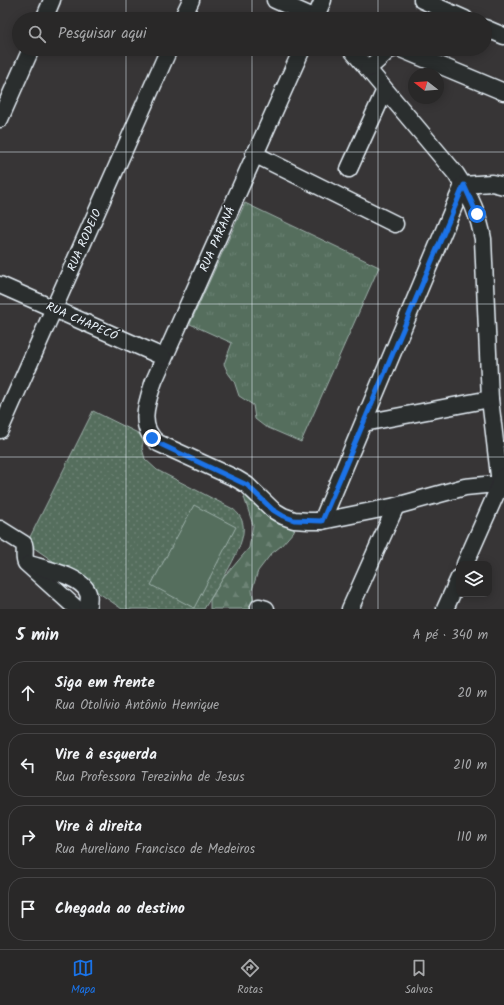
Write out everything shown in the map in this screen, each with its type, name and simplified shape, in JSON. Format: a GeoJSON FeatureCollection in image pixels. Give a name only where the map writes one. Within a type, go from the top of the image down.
{"type":"FeatureCollection","features":[{"type":"Feature","properties":{"kind":"street"},"geometry":{"type":"LineString","coordinates":[[47,12],[52,0]]}},
{"type":"Feature","properties":{"kind":"street"},"geometry":{"type":"LineString","coordinates":[[185,12],[191,0]]}},
{"type":"Feature","properties":{"kind":"street"},"geometry":{"type":"LineString","coordinates":[[275,0],[301,12]]}},
{"type":"Feature","properties":{"kind":"street"},"geometry":{"type":"LineString","coordinates":[[319,12],[323,0]]}},
{"type":"Feature","properties":{"kind":"street"},"geometry":{"type":"LineString","coordinates":[[422,0],[449,12]]}},
{"type":"Feature","properties":{"kind":"street"},"geometry":{"type":"LineString","coordinates":[[492,31],[504,36]]}},
{"type":"Feature","properties":{"kind":"street"},"geometry":{"type":"LineString","coordinates":[[0,119],[28,56]]}},
{"type":"Feature","properties":{"kind":"street","name":"RUA RODEIO"},"geometry":{"type":"LineString","coordinates":[[0,430],[166,56]]}},
{"type":"Feature","properties":{"kind":"street","name":"RUA PARANÁ"},"geometry":{"type":"LineString","coordinates":[[299,56],[164,357],[154,381],[146,409],[146,422],[148,432],[158,443],[247,485],[273,510],[283,516],[294,520],[322,521]]}},
{"type":"Feature","properties":{"kind":"street"},"geometry":{"type":"LineString","coordinates":[[357,56],[464,185],[474,205],[480,222],[483,239],[490,399],[503,482],[466,561]]}},
{"type":"Feature","properties":{"kind":"street"},"geometry":{"type":"LineString","coordinates":[[368,69],[382,56]]}},
{"type":"Feature","properties":{"kind":"street"},"geometry":{"type":"LineString","coordinates":[[419,56],[504,92]]}},
{"type":"Feature","properties":{"kind":"street"},"geometry":{"type":"LineString","coordinates":[[349,169],[385,90]]}},
{"type":"Feature","properties":{"kind":"street"},"geometry":{"type":"LineString","coordinates":[[254,154],[395,224]]}},
{"type":"Feature","properties":{"kind":"street"},"geometry":{"type":"LineString","coordinates":[[464,185],[492,183],[504,186]]}},
{"type":"Feature","properties":{"kind":"street"},"geometry":{"type":"LineString","coordinates":[[322,521],[464,185]]}},
{"type":"Feature","properties":{"kind":"street","name":"RUA CHAPECÓ"},"geometry":{"type":"LineString","coordinates":[[0,285],[164,357]]}},
{"type":"Feature","properties":{"kind":"street"},"geometry":{"type":"LineString","coordinates":[[364,423],[490,399]]}},
{"type":"Feature","properties":{"kind":"street"},"geometry":{"type":"LineString","coordinates":[[322,521],[396,506],[465,487],[503,482]]}},
{"type":"Feature","properties":{"kind":"street"},"geometry":{"type":"LineString","coordinates":[[350,609],[396,506]]}},
{"type":"Feature","properties":{"kind":"street"},"geometry":{"type":"LineString","coordinates":[[0,529],[24,544],[24,558],[26,563],[76,609]]}},
{"type":"Feature","properties":{"kind":"street"},"geometry":{"type":"LineString","coordinates":[[26,563],[60,573],[74,579],[85,588],[89,595],[87,609]]}},
{"type":"Feature","properties":{"kind":"street"},"geometry":{"type":"LineString","coordinates":[[445,609],[456,585]]}},
{"type":"Feature","properties":{"kind":"green space"},"geometry":{"type":"Polygon","coordinates":[[[245,203],[379,267],[301,442],[264,426],[255,419],[253,405],[239,396],[234,381],[224,364],[232,343],[190,324],[245,203]]]}},
{"type":"Feature","properties":{"kind":"green space"},"geometry":{"type":"Polygon","coordinates":[[[93,411],[144,436],[142,448],[145,459],[157,470],[233,509],[241,518],[243,534],[240,544],[229,568],[204,609],[122,609],[27,543],[93,411]]]}},
{"type":"Feature","properties":{"kind":"green space"},"geometry":{"type":"Polygon","coordinates":[[[248,493],[294,526],[294,531],[281,546],[271,554],[258,571],[252,590],[255,609],[210,609],[210,600],[221,581],[249,548],[253,525],[244,497],[248,493]]]}},
{"type":"Feature","properties":{"kind":"green space"},"geometry":{"type":"Polygon","coordinates":[[[194,505],[236,527],[194,608],[151,585],[194,505]]]}},
{"type":"Feature","properties":{"kind":"route"},"geometry":{"type":"LineString","coordinates":[[152,438],[158,443],[237,479],[247,485],[273,510],[283,516],[294,520],[322,521],[464,185],[477,214]]}}]}
